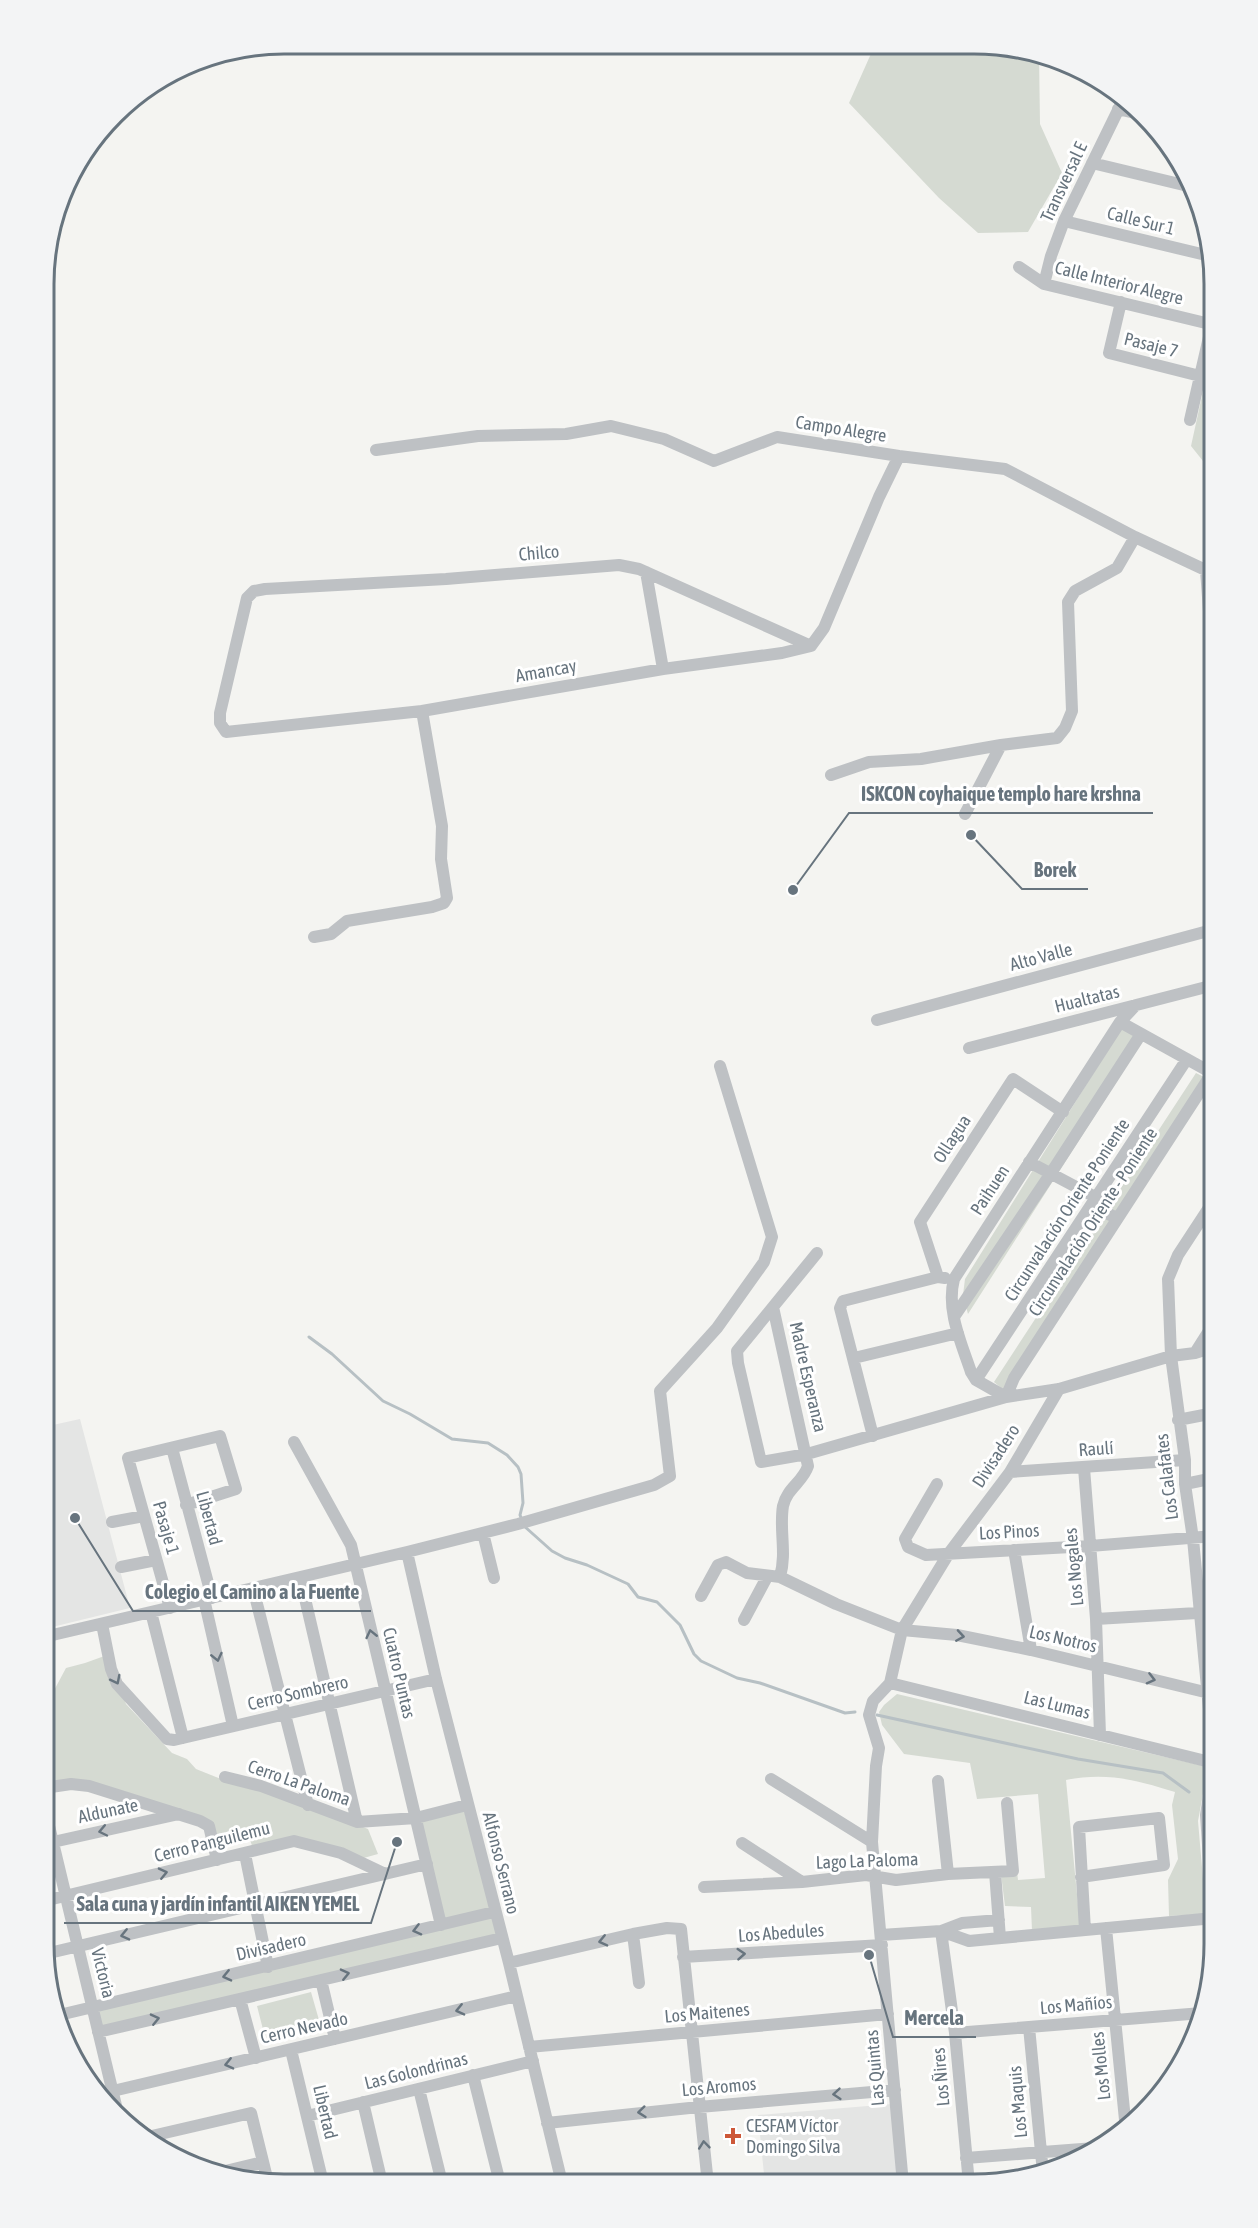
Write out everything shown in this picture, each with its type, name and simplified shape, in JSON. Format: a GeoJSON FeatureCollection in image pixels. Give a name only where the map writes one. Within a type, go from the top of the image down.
{"type":"FeatureCollection","features":[{"type":"Feature","properties":{"kind":"street","name":"Transversal E"},"geometry":{"type":"LineString","coordinates":[[1044,284],[1051,256],[1064,221],[1120,106]]}},
{"type":"Feature","properties":{"kind":"street"},"geometry":{"type":"LineString","coordinates":[[1092,163],[1181,184]]}},
{"type":"Feature","properties":{"kind":"street","name":"Calle Sur 1"},"geometry":{"type":"LineString","coordinates":[[1064,221],[1202,254]]}},
{"type":"Feature","properties":{"kind":"street","name":"Calle Interior Alegre"},"geometry":{"type":"LineString","coordinates":[[1019,267],[1044,284],[1204,319]]}},
{"type":"Feature","properties":{"kind":"street","name":"Pasaje 7"},"geometry":{"type":"LineString","coordinates":[[1121,302],[1109,353],[1200,376]]}},
{"type":"Feature","properties":{"kind":"street"},"geometry":{"type":"LineString","coordinates":[[1190,420],[1204,360]]}},
{"type":"Feature","properties":{"kind":"street","name":"Campo Alegre"},"geometry":{"type":"LineString","coordinates":[[376,450],[478,436],[566,434],[611,426],[664,439],[714,461],[777,437],[898,456],[1005,469],[1135,537],[1204,569]]}},
{"type":"Feature","properties":{"kind":"street"},"geometry":{"type":"LineString","coordinates":[[811,646],[824,628],[898,456]]}},
{"type":"Feature","properties":{"kind":"street"},"geometry":{"type":"LineString","coordinates":[[831,775],[869,762],[921,759],[1057,738],[1065,728],[1072,711],[1068,602],[1075,591],[1117,568],[1135,537]]}},
{"type":"Feature","properties":{"kind":"street","name":"Chilco"},"geometry":{"type":"LineString","coordinates":[[254,591],[619,565],[646,572],[811,646]]}},
{"type":"Feature","properties":{"kind":"street"},"geometry":{"type":"LineString","coordinates":[[646,572],[663,669]]}},
{"type":"Feature","properties":{"kind":"street","name":"Amancay"},"geometry":{"type":"LineString","coordinates":[[254,591],[247,598],[220,713],[220,723],[226,732],[422,711],[811,646]]}},
{"type":"Feature","properties":{"kind":"street"},"geometry":{"type":"LineString","coordinates":[[314,937],[331,934],[346,921],[432,907],[444,903],[447,898],[441,859],[442,826],[422,711]]}},
{"type":"Feature","properties":{"kind":"street"},"geometry":{"type":"LineString","coordinates":[[965,814],[1000,745]]}},
{"type":"Feature","properties":{"kind":"street","name":"Alto Valle"},"geometry":{"type":"LineString","coordinates":[[877,1020],[1204,933]]}},
{"type":"Feature","properties":{"kind":"street","name":"Hualtatas"},"geometry":{"type":"LineString","coordinates":[[969,1048],[1204,988]]}},
{"type":"Feature","properties":{"kind":"street","name":"Paihuen"},"geometry":{"type":"LineString","coordinates":[[976,1380],[970,1372],[954,1317],[950,1295],[954,1279],[1120,1022],[1136,1005]]}},
{"type":"Feature","properties":{"kind":"street"},"geometry":{"type":"LineString","coordinates":[[1120,1022],[1204,1068]]}},
{"type":"Feature","properties":{"kind":"street"},"geometry":{"type":"LineString","coordinates":[[954,1317],[1141,1034]]}},
{"type":"Feature","properties":{"kind":"street","name":"Circunvalación Oriente Poniente"},"geometry":{"type":"LineString","coordinates":[[976,1380],[1187,1059]]}},
{"type":"Feature","properties":{"kind":"street"},"geometry":{"type":"LineString","coordinates":[[54,1635],[518,1524],[654,1485],[670,1476],[660,1391],[717,1328],[764,1262],[772,1237],[720,1066]]}},
{"type":"Feature","properties":{"kind":"street","name":"Ollagua"},"geometry":{"type":"LineString","coordinates":[[938,1277],[921,1222],[1013,1079],[1063,1112]]}},
{"type":"Feature","properties":{"kind":"street","name":"Circunvalación Oriente - Poniente"},"geometry":{"type":"LineString","coordinates":[[1006,1397],[1014,1378],[1204,1086]]}},
{"type":"Feature","properties":{"kind":"street"},"geometry":{"type":"LineString","coordinates":[[1029,1162],[1051,1173],[1117,1218]]}},
{"type":"Feature","properties":{"kind":"street","name":"Los Calafates"},"geometry":{"type":"LineString","coordinates":[[1204,1215],[1178,1255],[1168,1279],[1171,1356],[1185,1460],[1185,1484],[1204,1642]]}},
{"type":"Feature","properties":{"kind":"street"},"geometry":{"type":"LineString","coordinates":[[817,1252],[737,1351],[740,1374],[761,1462],[807,1454],[1006,1397],[1059,1389],[1171,1356],[1204,1350]]}},
{"type":"Feature","properties":{"kind":"street"},"geometry":{"type":"LineString","coordinates":[[873,1436],[840,1308],[843,1301],[938,1277],[954,1279]]}},
{"type":"Feature","properties":{"kind":"street","name":"Madre Esperanza"},"geometry":{"type":"LineString","coordinates":[[773,1307],[807,1454]]}},
{"type":"Feature","properties":{"kind":"street"},"geometry":{"type":"LineString","coordinates":[[854,1358],[958,1333]]}},
{"type":"Feature","properties":{"kind":"street"},"geometry":{"type":"LineString","coordinates":[[1195,1353],[1204,1339]]}},
{"type":"Feature","properties":{"kind":"street"},"geometry":{"type":"LineString","coordinates":[[976,1380],[1006,1397]]}},
{"type":"Feature","properties":{"kind":"street","name":"Divisadero"},"geometry":{"type":"LineString","coordinates":[[891,1683],[902,1630],[950,1553],[1010,1472],[1059,1389]]}},
{"type":"Feature","properties":{"kind":"street"},"geometry":{"type":"LineString","coordinates":[[1178,1420],[1204,1415]]}},
{"type":"Feature","properties":{"kind":"street"},"geometry":{"type":"LineString","coordinates":[[172,1448],[220,1436],[236,1489],[186,1505]]}},
{"type":"Feature","properties":{"kind":"street","name":"Cuatro Puntas"},"geometry":{"type":"LineString","coordinates":[[294,1442],[351,1545],[441,1924]]}},
{"type":"Feature","properties":{"kind":"street","name":"Pasaje 1"},"geometry":{"type":"LineString","coordinates":[[170,1608],[128,1458],[172,1448]]}},
{"type":"Feature","properties":{"kind":"street","name":"Libertad"},"geometry":{"type":"LineString","coordinates":[[172,1448],[208,1599],[233,1726]]}},
{"type":"Feature","properties":{"kind":"street"},"geometry":{"type":"LineString","coordinates":[[701,1596],[721,1563],[726,1562],[747,1573],[780,1577],[784,1559],[783,1506],[791,1488],[808,1469],[807,1454]]}},
{"type":"Feature","properties":{"kind":"street","name":"Raulí"},"geometry":{"type":"LineString","coordinates":[[1010,1472],[1185,1460]]}},
{"type":"Feature","properties":{"kind":"street","name":"Los Nogales"},"geometry":{"type":"LineString","coordinates":[[1084,1468],[1096,1618],[1100,1735]]}},
{"type":"Feature","properties":{"kind":"street"},"geometry":{"type":"LineString","coordinates":[[1185,1484],[1204,1480]]}},
{"type":"Feature","properties":{"kind":"street","name":"Los Pinos"},"geometry":{"type":"LineString","coordinates":[[937,1484],[906,1535],[905,1542],[910,1548],[926,1555],[1204,1537]]}},
{"type":"Feature","properties":{"kind":"street"},"geometry":{"type":"LineString","coordinates":[[112,1522],[144,1516]]}},
{"type":"Feature","properties":{"kind":"street"},"geometry":{"type":"LineString","coordinates":[[483,1533],[494,1578]]}},
{"type":"Feature","properties":{"kind":"street"},"geometry":{"type":"LineString","coordinates":[[1014,1550],[1031,1650]]}},
{"type":"Feature","properties":{"kind":"street","name":"Alfonso Serrano"},"geometry":{"type":"LineString","coordinates":[[407,1552],[467,1805],[509,1963],[560,2174]]}},
{"type":"Feature","properties":{"kind":"street"},"geometry":{"type":"LineString","coordinates":[[121,1567],[156,1560]]}},
{"type":"Feature","properties":{"kind":"street"},"geometry":{"type":"LineString","coordinates":[[744,1620],[767,1576]]}},
{"type":"Feature","properties":{"kind":"street"},"geometry":{"type":"LineString","coordinates":[[300,1577],[357,1822]]}},
{"type":"Feature","properties":{"kind":"street","name":"Los Notros"},"geometry":{"type":"LineString","coordinates":[[780,1577],[836,1604],[902,1630],[957,1635],[1031,1650],[1204,1692]]}},
{"type":"Feature","properties":{"kind":"street"},"geometry":{"type":"LineString","coordinates":[[253,1588],[308,1805]]}},
{"type":"Feature","properties":{"kind":"street"},"geometry":{"type":"LineString","coordinates":[[151,1612],[183,1738]]}},
{"type":"Feature","properties":{"kind":"street"},"geometry":{"type":"LineString","coordinates":[[1096,1618],[1204,1613]]}},
{"type":"Feature","properties":{"kind":"street","name":"Cerro Sombrero"},"geometry":{"type":"LineString","coordinates":[[102,1624],[111,1669],[117,1684],[167,1739],[183,1738],[436,1678]]}},
{"type":"Feature","properties":{"kind":"street","name":"Las Lumas"},"geometry":{"type":"LineString","coordinates":[[891,1683],[1204,1761]]}},
{"type":"Feature","properties":{"kind":"street","name":"Las Quintas"},"geometry":{"type":"LineString","coordinates":[[891,1683],[873,1701],[869,1715],[879,1748],[876,1766],[873,1842],[902,2174]]}},
{"type":"Feature","properties":{"kind":"street","name":"Cerro La Paloma"},"geometry":{"type":"LineString","coordinates":[[225,1777],[261,1786],[357,1822],[416,1818],[467,1805]]}},
{"type":"Feature","properties":{"kind":"street"},"geometry":{"type":"LineString","coordinates":[[771,1779],[873,1842]]}},
{"type":"Feature","properties":{"kind":"street"},"geometry":{"type":"LineString","coordinates":[[938,1781],[948,1875]]}},
{"type":"Feature","properties":{"kind":"street"},"geometry":{"type":"LineString","coordinates":[[54,1787],[71,1784],[89,1786],[180,1813],[208,1826],[218,1860]]}},
{"type":"Feature","properties":{"kind":"street"},"geometry":{"type":"LineString","coordinates":[[1000,1938],[995,1872],[1013,1871],[1007,1803]]}},
{"type":"Feature","properties":{"kind":"street","name":"Aldunate"},"geometry":{"type":"LineString","coordinates":[[54,1842],[180,1813]]}},
{"type":"Feature","properties":{"kind":"street"},"geometry":{"type":"LineString","coordinates":[[1081,1876],[1164,1865],[1159,1818],[1078,1827],[1081,1876],[1085,1930]]}},
{"type":"Feature","properties":{"kind":"street","name":"Cerro Panguilemu"},"geometry":{"type":"LineString","coordinates":[[54,1899],[294,1841],[341,1853],[385,1875]]}},
{"type":"Feature","properties":{"kind":"street"},"geometry":{"type":"LineString","coordinates":[[742,1843],[802,1882]]}},
{"type":"Feature","properties":{"kind":"street"},"geometry":{"type":"LineString","coordinates":[[245,1854],[268,1967]]}},
{"type":"Feature","properties":{"kind":"street","name":"Victoria"},"geometry":{"type":"LineString","coordinates":[[54,1862],[78,1946],[115,2100]]}},
{"type":"Feature","properties":{"kind":"street"},"geometry":{"type":"LineString","coordinates":[[54,1952],[427,1864]]}},
{"type":"Feature","properties":{"kind":"street","name":"Lago La Paloma"},"geometry":{"type":"LineString","coordinates":[[704,1887],[802,1882],[866,1875],[896,1880],[995,1872]]}},
{"type":"Feature","properties":{"kind":"street","name":"Divisadero"},"geometry":{"type":"LineString","coordinates":[[65,2014],[494,1912]]}},
{"type":"Feature","properties":{"kind":"street"},"geometry":{"type":"LineString","coordinates":[[941,1931],[969,1941],[1204,1919]]}},
{"type":"Feature","properties":{"kind":"street"},"geometry":{"type":"LineString","coordinates":[[881,1940],[941,1931],[962,1923],[999,1920]]}},
{"type":"Feature","properties":{"kind":"street"},"geometry":{"type":"LineString","coordinates":[[509,1963],[633,1934],[667,1928],[681,1929],[707,2174]]}},
{"type":"Feature","properties":{"kind":"street","name":"Los Molles"},"geometry":{"type":"LineString","coordinates":[[1106,1928],[1125,2118]]}},
{"type":"Feature","properties":{"kind":"street","name":"Los Ñires"},"geometry":{"type":"LineString","coordinates":[[941,1931],[968,2174]]}},
{"type":"Feature","properties":{"kind":"street"},"geometry":{"type":"LineString","coordinates":[[633,1934],[639,1983]]}},
{"type":"Feature","properties":{"kind":"street"},"geometry":{"type":"LineString","coordinates":[[98,2032],[502,1938]]}},
{"type":"Feature","properties":{"kind":"street","name":"Los Abedules"},"geometry":{"type":"LineString","coordinates":[[683,1958],[881,1940]]}},
{"type":"Feature","properties":{"kind":"street"},"geometry":{"type":"LineString","coordinates":[[321,1980],[335,2039]]}},
{"type":"Feature","properties":{"kind":"street","name":"Cerro Nevado"},"geometry":{"type":"LineString","coordinates":[[109,2093],[517,1996]]}},
{"type":"Feature","properties":{"kind":"street"},"geometry":{"type":"LineString","coordinates":[[240,1999],[256,2058]]}},
{"type":"Feature","properties":{"kind":"street","name":"Los Maitenes"},"geometry":{"type":"LineString","coordinates":[[530,2047],[888,2014]]}},
{"type":"Feature","properties":{"kind":"street","name":"Los Mañíos"},"geometry":{"type":"LineString","coordinates":[[954,2033],[1193,2014]]}},
{"type":"Feature","properties":{"kind":"street","name":"Los Maquis"},"geometry":{"type":"LineString","coordinates":[[1029,2027],[1042,2164]]}},
{"type":"Feature","properties":{"kind":"street","name":"Libertad"},"geometry":{"type":"LineString","coordinates":[[291,2050],[321,2174]]}},
{"type":"Feature","properties":{"kind":"street","name":"Las Golondrinas"},"geometry":{"type":"LineString","coordinates":[[307,2116],[533,2061]]}},
{"type":"Feature","properties":{"kind":"street"},"geometry":{"type":"LineString","coordinates":[[473,2075],[498,2174]]}},
{"type":"Feature","properties":{"kind":"street"},"geometry":{"type":"LineString","coordinates":[[418,2089],[440,2174]]}},
{"type":"Feature","properties":{"kind":"street","name":"Los Aromos"},"geometry":{"type":"LineString","coordinates":[[547,2123],[895,2090]]}},
{"type":"Feature","properties":{"kind":"street"},"geometry":{"type":"LineString","coordinates":[[363,2102],[380,2174]]}},
{"type":"Feature","properties":{"kind":"street"},"geometry":{"type":"LineString","coordinates":[[156,2135],[251,2113],[266,2174]]}},
{"type":"Feature","properties":{"kind":"street"},"geometry":{"type":"LineString","coordinates":[[966,2158],[1077,2150]]}},
{"type":"Feature","properties":{"kind":"street"},"geometry":{"type":"LineString","coordinates":[[235,2169],[263,2162]]}},
{"type":"Feature","properties":{"kind":"shaded area"},"geometry":{"type":"Polygon","coordinates":[[[871,54],[989,54],[1039,63],[1040,124],[1062,173],[1028,232],[978,233],[939,198],[849,103],[871,54]]]}},
{"type":"Feature","properties":{"kind":"shaded area"},"geometry":{"type":"Polygon","coordinates":[[[1204,387],[1203,461],[1191,446],[1204,387]]]}},
{"type":"Feature","properties":{"kind":"shaded area"},"geometry":{"type":"Polygon","coordinates":[[[1124,1024],[1145,1037],[968,1314],[963,1295],[965,1279],[1124,1024]]]}},
{"type":"Feature","properties":{"kind":"shaded area"},"geometry":{"type":"Polygon","coordinates":[[[1196,1073],[1204,1077],[1204,1089],[1006,1392],[994,1382],[1196,1073]]]}},
{"type":"Feature","properties":{"kind":"shaded area"},"geometry":{"type":"Polygon","coordinates":[[[80,1419],[130,1608],[54,1627],[54,1425],[80,1419]]]}},
{"type":"Feature","properties":{"kind":"shaded area"},"geometry":{"type":"Polygon","coordinates":[[[110,1654],[126,1704],[172,1753],[187,1759],[196,1769],[226,1781],[269,1790],[368,1829],[378,1854],[360,1859],[296,1839],[253,1849],[247,1830],[215,1838],[210,1824],[55,1782],[54,1690],[66,1668],[110,1654]]]}},
{"type":"Feature","properties":{"kind":"shaded area"},"geometry":{"type":"Polygon","coordinates":[[[897,1694],[1204,1766],[1204,1789],[1198,1821],[1204,1914],[1169,1916],[1168,1880],[1178,1859],[1172,1805],[1175,1792],[1121,1778],[1081,1778],[1066,1780],[1080,1926],[1032,1931],[1031,1907],[1005,1906],[1001,1874],[1017,1872],[1018,1880],[1045,1878],[1038,1794],[977,1799],[970,1763],[904,1754],[882,1725],[879,1712],[897,1694]]]}},
{"type":"Feature","properties":{"kind":"shaded area"},"geometry":{"type":"Polygon","coordinates":[[[464,1810],[490,1908],[443,1920],[420,1821],[464,1810]]]}},
{"type":"Feature","properties":{"kind":"shaded area"},"geometry":{"type":"Polygon","coordinates":[[[492,1917],[497,1935],[101,2029],[97,2009],[492,1917]]]}},
{"type":"Feature","properties":{"kind":"shaded area"},"geometry":{"type":"Polygon","coordinates":[[[311,1992],[321,2027],[266,2041],[257,2006],[311,1992]]]}},
{"type":"Feature","properties":{"kind":"shaded area"},"geometry":{"type":"Polygon","coordinates":[[[892,2104],[898,2174],[764,2174],[758,2115],[892,2104]]]}},
{"type":"Feature","properties":{"kind":"waterway"},"geometry":{"type":"LineString","coordinates":[[309,1337],[332,1354],[383,1401],[452,1439],[488,1443],[507,1455],[521,1474],[523,1503],[520,1515],[522,1520]]}},
{"type":"Feature","properties":{"kind":"waterway"},"geometry":{"type":"LineString","coordinates":[[524,1526],[552,1551],[628,1584],[638,1597],[657,1602],[680,1625],[694,1654],[701,1661],[737,1678],[760,1683],[845,1713],[855,1712]]}},
{"type":"Feature","properties":{"kind":"waterway"},"geometry":{"type":"LineString","coordinates":[[877,1715],[1078,1759],[1163,1773],[1189,1792]]}},
{"type":"Feature","properties":{"kind":"place","name":"Borek"},"geometry":{"type":"Point","coordinates":[971,835]}},
{"type":"Feature","properties":{"kind":"place","name":"ISKCON coyhaique templo hare krshna"},"geometry":{"type":"Point","coordinates":[793,890]}},
{"type":"Feature","properties":{"kind":"place","name":"Colegio el Camino a la Fuente"},"geometry":{"type":"Point","coordinates":[75,1518]}},
{"type":"Feature","properties":{"kind":"place","name":"Sala cuna y jardín infantil AIKEN YEMEL"},"geometry":{"type":"Point","coordinates":[397,1842]}},
{"type":"Feature","properties":{"kind":"place","name":"Mercela"},"geometry":{"type":"Point","coordinates":[869,1955]}},
{"type":"Feature","properties":{"kind":"place","name":"CESFAM Víctor Domingo Silva"},"geometry":{"type":"Point","coordinates":[733,2136]}}]}
